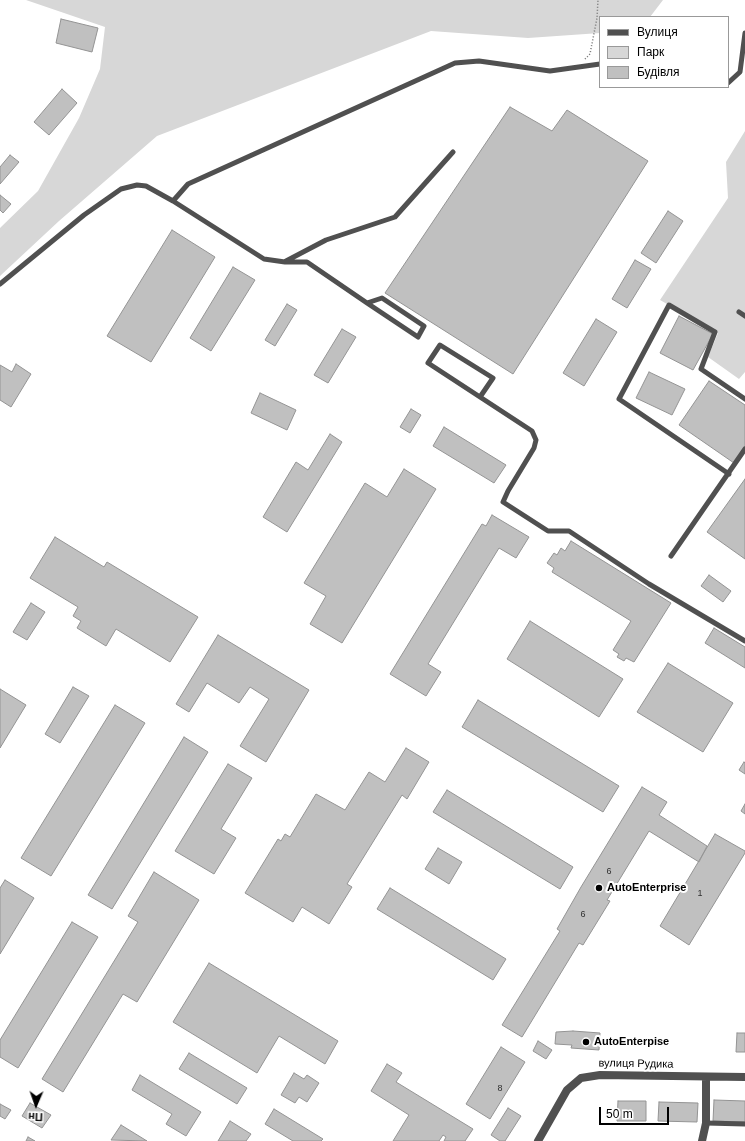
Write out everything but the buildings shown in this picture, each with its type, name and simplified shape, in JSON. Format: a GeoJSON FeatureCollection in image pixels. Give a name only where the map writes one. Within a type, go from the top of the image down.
{"type":"FeatureCollection","features":[{"type":"Feature","properties":{"kind":"street","name":"вулиця Рудика"},"geometry":{"type":"LineString","coordinates":[[538,1141],[567,1090],[581,1078],[600,1075],[745,1077]]}},
{"type":"Feature","properties":{"kind":"street"},"geometry":{"type":"LineString","coordinates":[[702,1141],[706,1123],[706,1077]]}},
{"type":"Feature","properties":{"kind":"lane"},"geometry":{"type":"LineString","coordinates":[[729,82],[740,72],[745,33]]}},
{"type":"Feature","properties":{"kind":"lane"},"geometry":{"type":"LineString","coordinates":[[173,201],[188,184],[456,64],[478,61],[550,70],[599,64]]}},
{"type":"Feature","properties":{"kind":"lane"},"geometry":{"type":"LineString","coordinates":[[285,262],[326,240],[395,217],[453,152]]}},
{"type":"Feature","properties":{"kind":"lane"},"geometry":{"type":"LineString","coordinates":[[0,284],[84,215],[121,189],[133,186],[146,186],[173,201],[264,259],[285,262],[307,262],[366,303],[418,337],[424,326],[382,298],[366,303]]}},
{"type":"Feature","properties":{"kind":"lane"},"geometry":{"type":"LineString","coordinates":[[729,474],[619,398],[669,305],[715,332],[701,369],[745,399]]}},
{"type":"Feature","properties":{"kind":"lane"},"geometry":{"type":"LineString","coordinates":[[739,312],[745,316]]}},
{"type":"Feature","properties":{"kind":"lane"},"geometry":{"type":"LineString","coordinates":[[480,397],[493,378],[440,345],[428,363],[480,397],[532,431],[536,440],[534,448],[503,502],[548,531],[569,531],[649,584],[745,641]]}},
{"type":"Feature","properties":{"kind":"lane"},"geometry":{"type":"LineString","coordinates":[[671,556],[745,449]]}},
{"type":"Feature","properties":{"kind":"lane"},"geometry":{"type":"LineString","coordinates":[[706,1123],[745,1124]]}},
{"type":"Feature","properties":{"kind":"path"},"geometry":{"type":"LineString","coordinates":[[577,67],[590,54],[597,18],[598,0]]}},
{"type":"Feature","properties":{"kind":"green space"},"geometry":{"type":"Polygon","coordinates":[[[26,0],[663,0],[651,16],[599,16],[599,33],[528,38],[431,31],[157,136],[59,221],[0,276],[0,228],[38,191],[79,118],[100,69],[105,27],[26,0]]]}},
{"type":"Feature","properties":{"kind":"green space"},"geometry":{"type":"Polygon","coordinates":[[[745,131],[745,372],[739,379],[708,357],[718,333],[660,300],[728,198],[726,162],[745,131]]]}},
{"type":"Feature","properties":{"kind":"place","name":"AutoEnterprise"},"geometry":{"type":"Point","coordinates":[599,888]}},
{"type":"Feature","properties":{"kind":"place","name":"AutoEnterpise"},"geometry":{"type":"Point","coordinates":[586,1042]}}]}
